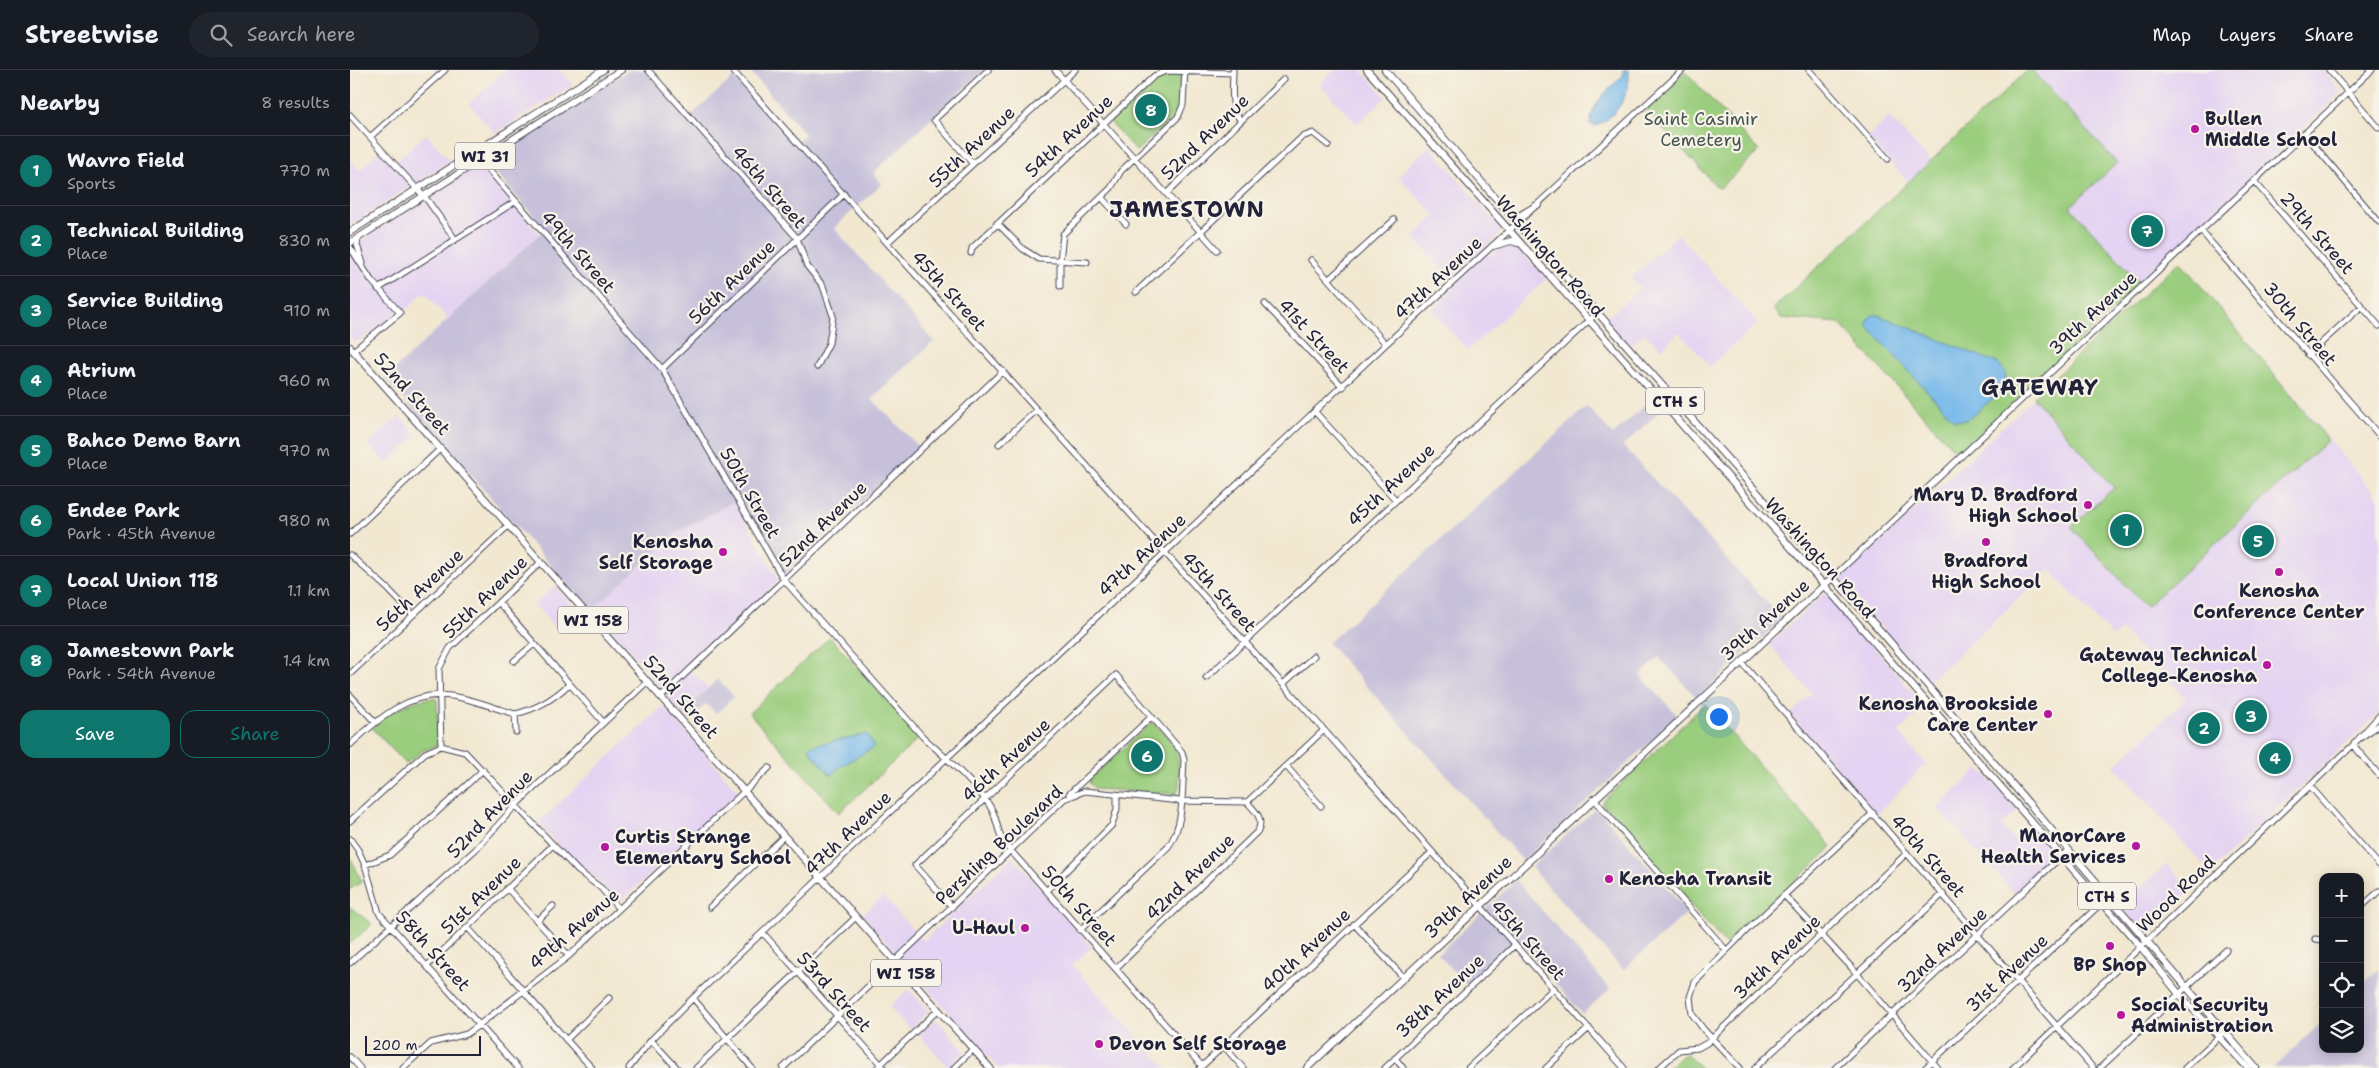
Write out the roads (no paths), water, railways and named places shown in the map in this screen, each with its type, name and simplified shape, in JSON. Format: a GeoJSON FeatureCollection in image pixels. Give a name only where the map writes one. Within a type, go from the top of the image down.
{"type":"FeatureCollection","features":[{"type":"Feature","properties":{"kind":"main road","name":"WI 31"},"geometry":{"type":"LineString","coordinates":[[350,232],[603,70]]}},
{"type":"Feature","properties":{"kind":"main road","name":"WI 31"},"geometry":{"type":"LineString","coordinates":[[350,245],[423,195],[621,70]]}},
{"type":"Feature","properties":{"kind":"main road","name":"Washington Road"},"geometry":{"type":"LineString","coordinates":[[1367,70],[1825,586],[2102,903],[2186,988],[2256,1068]]}},
{"type":"Feature","properties":{"kind":"main road","name":"Washington Road"},"geometry":{"type":"LineString","coordinates":[[1385,70],[1596,313],[1885,636],[2108,897],[2179,994],[2248,1068]]}},
{"type":"Feature","properties":{"kind":"main road"},"geometry":{"type":"LineString","coordinates":[[1507,211],[1519,216],[1539,204]]}},
{"type":"Feature","properties":{"kind":"main road"},"geometry":{"type":"LineString","coordinates":[[1493,246],[1511,241],[1520,244]]}},
{"type":"Feature","properties":{"kind":"main road","name":"52nd Street"},"geometry":{"type":"LineString","coordinates":[[352,349],[990,1068]]}},
{"type":"Feature","properties":{"kind":"main road","name":"39th Avenue"},"geometry":{"type":"LineString","coordinates":[[1307,1068],[1833,578]]}},
{"type":"Feature","properties":{"kind":"main road"},"geometry":{"type":"LineString","coordinates":[[1854,620],[1863,624],[1877,639],[1881,640],[1885,636]]}},
{"type":"Feature","properties":{"kind":"main road"},"geometry":{"type":"LineString","coordinates":[[2044,836],[2050,830]]}},
{"type":"Feature","properties":{"kind":"street"},"geometry":{"type":"LineString","coordinates":[[370,137],[445,70]]}},
{"type":"Feature","properties":{"kind":"street","name":"46th Street"},"geometry":{"type":"LineString","coordinates":[[648,70],[797,238],[807,266],[823,286],[833,316],[829,343],[817,367]]}},
{"type":"Feature","properties":{"kind":"street","name":"45th Street"},"geometry":{"type":"LineString","coordinates":[[732,70],[1246,642],[1554,988],[1620,1067]]}},
{"type":"Feature","properties":{"kind":"street"},"geometry":{"type":"LineString","coordinates":[[973,164],[934,120],[988,70]]}},
{"type":"Feature","properties":{"kind":"street"},"geometry":{"type":"LineString","coordinates":[[1055,70],[1217,250]]}},
{"type":"Feature","properties":{"kind":"street","name":"55th Avenue"},"geometry":{"type":"LineString","coordinates":[[888,243],[1075,70]]}},
{"type":"Feature","properties":{"kind":"street","name":"47th Avenue"},"geometry":{"type":"LineString","coordinates":[[629,1068],[651,1040],[693,998],[822,878],[946,758],[1164,552],[1316,412],[1386,344],[1683,70]]}},
{"type":"Feature","properties":{"kind":"street"},"geometry":{"type":"LineString","coordinates":[[1809,70],[1888,159]]}},
{"type":"Feature","properties":{"kind":"street"},"geometry":{"type":"LineString","coordinates":[[2329,70],[2379,128]]}},
{"type":"Feature","properties":{"kind":"street","name":"39th Avenue"},"geometry":{"type":"LineString","coordinates":[[1833,578],[2372,70]]}},
{"type":"Feature","properties":{"kind":"street","name":"54th Avenue"},"geometry":{"type":"LineString","coordinates":[[971,253],[972,248],[1154,76],[1166,71],[1233,71]]}},
{"type":"Feature","properties":{"kind":"street"},"geometry":{"type":"LineString","coordinates":[[1060,286],[1063,234],[1102,198],[1111,188],[1121,171],[1178,117],[1184,105],[1185,71]]}},
{"type":"Feature","properties":{"kind":"street"},"geometry":{"type":"LineString","coordinates":[[1233,71],[1232,104],[1235,114],[1241,121]]}},
{"type":"Feature","properties":{"kind":"street","name":"52nd Avenue"},"geometry":{"type":"LineString","coordinates":[[1167,193],[1284,79]]}},
{"type":"Feature","properties":{"kind":"street"},"geometry":{"type":"LineString","coordinates":[[350,115],[423,195],[455,239]]}},
{"type":"Feature","properties":{"kind":"street"},"geometry":{"type":"LineString","coordinates":[[1136,292],[1302,137],[1312,132],[1328,145]]}},
{"type":"Feature","properties":{"kind":"street"},"geometry":{"type":"LineString","coordinates":[[2304,133],[2379,222]]}},
{"type":"Feature","properties":{"kind":"street","name":"49th Street"},"geometry":{"type":"LineString","coordinates":[[474,153],[662,369]]}},
{"type":"Feature","properties":{"kind":"street","name":"29th Street"},"geometry":{"type":"LineString","coordinates":[[2254,181],[2379,326]]}},
{"type":"Feature","properties":{"kind":"street","name":"56th Avenue"},"geometry":{"type":"LineString","coordinates":[[662,369],[844,194]]}},
{"type":"Feature","properties":{"kind":"street"},"geometry":{"type":"LineString","coordinates":[[1102,198],[1126,224]]}},
{"type":"Feature","properties":{"kind":"street"},"geometry":{"type":"LineString","coordinates":[[378,289],[516,201]]}},
{"type":"Feature","properties":{"kind":"street"},"geometry":{"type":"LineString","coordinates":[[1329,279],[1394,220]]}},
{"type":"Feature","properties":{"kind":"street"},"geometry":{"type":"LineString","coordinates":[[998,223],[1023,249],[1039,259],[1087,262]]}},
{"type":"Feature","properties":{"kind":"street","name":"30th Street"},"geometry":{"type":"LineString","coordinates":[[2201,231],[2379,435]]}},
{"type":"Feature","properties":{"kind":"street"},"geometry":{"type":"LineString","coordinates":[[358,238],[358,250],[365,268]]}},
{"type":"Feature","properties":{"kind":"street"},"geometry":{"type":"LineString","coordinates":[[350,245],[378,289],[400,313],[352,349]]}},
{"type":"Feature","properties":{"kind":"street"},"geometry":{"type":"LineString","coordinates":[[1311,260],[1386,344]]}},
{"type":"Feature","properties":{"kind":"street","name":"41st Street"},"geometry":{"type":"LineString","coordinates":[[1265,304],[1343,386]]}},
{"type":"Feature","properties":{"kind":"street"},"geometry":{"type":"LineString","coordinates":[[2308,355],[2362,306]]}},
{"type":"Feature","properties":{"kind":"street","name":"45th Avenue"},"geometry":{"type":"LineString","coordinates":[[1206,678],[1395,499],[1596,313]]}},
{"type":"Feature","properties":{"kind":"street","name":"50th Street"},"geometry":{"type":"LineString","coordinates":[[662,369],[784,580],[923,737],[946,758],[984,799],[993,811],[1002,842],[1116,968],[1201,1067]]}},
{"type":"Feature","properties":{"kind":"street","name":"52nd Avenue"},"geometry":{"type":"LineString","coordinates":[[662,697],[1003,372]]}},
{"type":"Feature","properties":{"kind":"street"},"geometry":{"type":"LineString","coordinates":[[999,444],[1037,410]]}},
{"type":"Feature","properties":{"kind":"street"},"geometry":{"type":"LineString","coordinates":[[1316,412],[1395,499]]}},
{"type":"Feature","properties":{"kind":"street"},"geometry":{"type":"LineString","coordinates":[[350,534],[440,448]]}},
{"type":"Feature","properties":{"kind":"street","name":"56th Avenue"},"geometry":{"type":"LineString","coordinates":[[350,674],[508,526]]}},
{"type":"Feature","properties":{"kind":"street"},"geometry":{"type":"LineString","coordinates":[[350,554],[388,588],[413,615]]}},
{"type":"Feature","properties":{"kind":"street","name":"55th Avenue"},"geometry":{"type":"LineString","coordinates":[[442,746],[439,669],[450,648],[541,562]]}},
{"type":"Feature","properties":{"kind":"street"},"geometry":{"type":"LineString","coordinates":[[499,603],[603,722]]}},
{"type":"Feature","properties":{"kind":"street"},"geometry":{"type":"LineString","coordinates":[[514,661],[534,644]]}},
{"type":"Feature","properties":{"kind":"street"},"geometry":{"type":"LineString","coordinates":[[1283,684],[1314,656]]}},
{"type":"Feature","properties":{"kind":"street","name":"40th Street"},"geometry":{"type":"LineString","coordinates":[[1741,662],[2019,980],[2093,1068]]}},
{"type":"Feature","properties":{"kind":"street","name":"46th Avenue"},"geometry":{"type":"LineString","coordinates":[[952,906],[915,865],[984,799],[1116,676],[1151,717]]}},
{"type":"Feature","properties":{"kind":"street","name":"52nd Avenue"},"geometry":{"type":"LineString","coordinates":[[350,963],[475,850],[517,804],[648,681]]}},
{"type":"Feature","properties":{"kind":"street"},"geometry":{"type":"LineString","coordinates":[[350,745],[375,722],[409,702],[439,695],[469,700],[515,714],[539,707],[556,696],[569,684]]}},
{"type":"Feature","properties":{"kind":"street"},"geometry":{"type":"LineString","coordinates":[[350,695],[375,722]]}},
{"type":"Feature","properties":{"kind":"street"},"geometry":{"type":"LineString","coordinates":[[515,714],[516,732]]}},
{"type":"Feature","properties":{"kind":"street","name":"Wood Road"},"geometry":{"type":"LineString","coordinates":[[2358,740],[2379,716]]}},
{"type":"Feature","properties":{"kind":"street"},"geometry":{"type":"LineString","coordinates":[[1064,799],[1151,717],[1182,752],[1184,760],[1178,826],[1171,842],[1080,930]]}},
{"type":"Feature","properties":{"kind":"street","name":"Wood Road"},"geometry":{"type":"LineString","coordinates":[[2013,1068],[2353,744],[2379,725]]}},
{"type":"Feature","properties":{"kind":"street"},"geometry":{"type":"LineString","coordinates":[[1247,802],[1324,730]]}},
{"type":"Feature","properties":{"kind":"street"},"geometry":{"type":"LineString","coordinates":[[2353,744],[2379,775]]}},
{"type":"Feature","properties":{"kind":"street"},"geometry":{"type":"LineString","coordinates":[[350,821],[425,753],[442,746],[465,752],[517,804],[578,871],[601,888],[619,909]]}},
{"type":"Feature","properties":{"kind":"street"},"geometry":{"type":"LineString","coordinates":[[1286,766],[1321,806]]}},
{"type":"Feature","properties":{"kind":"street","name":"49th Avenue"},"geometry":{"type":"LineString","coordinates":[[403,1068],[431,1043],[460,1038],[480,1025],[569,956],[769,768]]}},
{"type":"Feature","properties":{"kind":"street"},"geometry":{"type":"LineString","coordinates":[[365,865],[390,855],[483,770]]}},
{"type":"Feature","properties":{"kind":"street"},"geometry":{"type":"LineString","coordinates":[[2310,786],[2379,865]]}},
{"type":"Feature","properties":{"kind":"street","name":"Pershing Boulevard"},"geometry":{"type":"LineString","coordinates":[[783,1068],[1064,799],[1085,791],[1180,801],[1247,802]]}},
{"type":"Feature","properties":{"kind":"street"},"geometry":{"type":"LineString","coordinates":[[1047,890],[1112,825],[1117,808],[1117,795]]}},
{"type":"Feature","properties":{"kind":"street"},"geometry":{"type":"LineString","coordinates":[[1594,799],[1726,950]]}},
{"type":"Feature","properties":{"kind":"street","name":"42nd Avenue"},"geometry":{"type":"LineString","coordinates":[[1116,968],[1258,831],[1261,824],[1259,816],[1247,802]]}},
{"type":"Feature","properties":{"kind":"street"},"geometry":{"type":"LineString","coordinates":[[1740,1068],[1692,1014],[1690,996],[1699,976],[1873,813]]}},
{"type":"Feature","properties":{"kind":"street"},"geometry":{"type":"LineString","coordinates":[[710,907],[784,836]]}},
{"type":"Feature","properties":{"kind":"street","name":"58th Street"},"geometry":{"type":"LineString","coordinates":[[350,839],[365,865],[379,913],[428,965],[518,1068]]}},
{"type":"Feature","properties":{"kind":"street","name":"51st Avenue"},"geometry":{"type":"LineString","coordinates":[[428,965],[553,845]]}},
{"type":"Feature","properties":{"kind":"street","name":"32nd Avenue"},"geometry":{"type":"LineString","coordinates":[[1835,1068],[2067,851]]}},
{"type":"Feature","properties":{"kind":"street","name":"40th Avenue"},"geometry":{"type":"LineString","coordinates":[[1201,1067],[1432,852]]}},
{"type":"Feature","properties":{"kind":"street","name":"34th Avenue"},"geometry":{"type":"LineString","coordinates":[[1659,1068],[1679,1050],[1698,1048],[1714,1040],[1820,934],[1907,853]]}},
{"type":"Feature","properties":{"kind":"street"},"geometry":{"type":"LineString","coordinates":[[507,888],[569,956]]}},
{"type":"Feature","properties":{"kind":"street"},"geometry":{"type":"LineString","coordinates":[[2364,904],[2379,891]]}},
{"type":"Feature","properties":{"kind":"street"},"geometry":{"type":"LineString","coordinates":[[1755,1068],[1943,894]]}},
{"type":"Feature","properties":{"kind":"street"},"geometry":{"type":"LineString","coordinates":[[1784,896],[1857,974],[1938,1068]]}},
{"type":"Feature","properties":{"kind":"street","name":"31st Avenue"},"geometry":{"type":"LineString","coordinates":[[1925,1068],[2108,897]]}},
{"type":"Feature","properties":{"kind":"street"},"geometry":{"type":"LineString","coordinates":[[537,921],[553,906]]}},
{"type":"Feature","properties":{"kind":"street"},"geometry":{"type":"LineString","coordinates":[[696,1068],[856,917]]}},
{"type":"Feature","properties":{"kind":"street"},"geometry":{"type":"LineString","coordinates":[[1354,924],[1404,978]]}},
{"type":"Feature","properties":{"kind":"street"},"geometry":{"type":"LineString","coordinates":[[468,928],[524,989],[542,1014],[592,1068]]}},
{"type":"Feature","properties":{"kind":"street","name":"53rd Street"},"geometry":{"type":"LineString","coordinates":[[763,933],[881,1067]]}},
{"type":"Feature","properties":{"kind":"street"},"geometry":{"type":"LineString","coordinates":[[2315,939],[2319,940]]}},
{"type":"Feature","properties":{"kind":"street","name":"38th Avenue"},"geometry":{"type":"LineString","coordinates":[[1385,1068],[1515,945]]}},
{"type":"Feature","properties":{"kind":"street"},"geometry":{"type":"LineString","coordinates":[[2100,1068],[2226,950]]}},
{"type":"Feature","properties":{"kind":"street"},"geometry":{"type":"LineString","coordinates":[[1468,1068],[1554,988]]}},
{"type":"Feature","properties":{"kind":"street"},"geometry":{"type":"LineString","coordinates":[[566,1040],[609,998]]}},
{"type":"Feature","properties":{"kind":"street"},"geometry":{"type":"LineString","coordinates":[[693,998],[752,1068]]}},
{"type":"Feature","properties":{"kind":"street"},"geometry":{"type":"LineString","coordinates":[[881,1067],[938,1010]]}},
{"type":"Feature","properties":{"kind":"street"},"geometry":{"type":"LineString","coordinates":[[1546,1068],[1589,1028]]}},
{"type":"Feature","properties":{"kind":"street"},"geometry":{"type":"LineString","coordinates":[[2185,1068],[2224,1032]]}},
{"type":"Feature","properties":{"kind":"street"},"geometry":{"type":"LineString","coordinates":[[651,1040],[677,1068]]}},
{"type":"Feature","properties":{"kind":"street"},"geometry":{"type":"LineString","coordinates":[[1223,1046],[1243,1068]]}},
{"type":"Feature","properties":{"kind":"street"},"geometry":{"type":"LineString","coordinates":[[954,1068],[973,1049]]}},
{"type":"Feature","properties":{"kind":"street"},"geometry":{"type":"LineString","coordinates":[[350,1057],[360,1068]]}},
{"type":"Feature","properties":{"kind":"street"},"geometry":{"type":"LineString","coordinates":[[1395,1058],[1403,1068]]}},
{"type":"Feature","properties":{"kind":"water"},"geometry":{"type":"Polygon","coordinates":[[[1623,70],[1629,70],[1629,79],[1628,87],[1621,103],[1604,122],[1596,126],[1590,124],[1594,109],[1607,91],[1623,75],[1623,70]]]}},
{"type":"Feature","properties":{"kind":"water"},"geometry":{"type":"Polygon","coordinates":[[[1873,315],[1878,315],[1997,363],[2004,370],[2005,377],[1999,392],[1971,417],[1966,420],[1954,420],[1867,326],[1868,319],[1873,315]]]}},
{"type":"Feature","properties":{"kind":"water"},"geometry":{"type":"Polygon","coordinates":[[[867,734],[874,747],[838,768],[831,775],[810,751],[810,746],[867,734]]]}},
{"type":"Feature","properties":{"kind":"place","name":"Jamestown Park"},"geometry":{"type":"Point","coordinates":[1151,110]}},
{"type":"Feature","properties":{"kind":"place","name":"Bullen Middle School"},"geometry":{"type":"Point","coordinates":[2195,129]}},
{"type":"Feature","properties":{"kind":"place","name":"Local Union 118"},"geometry":{"type":"Point","coordinates":[2147,231]}},
{"type":"Feature","properties":{"kind":"place","name":"Mary D. Bradford High School"},"geometry":{"type":"Point","coordinates":[2088,505]}},
{"type":"Feature","properties":{"kind":"place","name":"Wavro Field"},"geometry":{"type":"Point","coordinates":[2126,530]}},
{"type":"Feature","properties":{"kind":"place","name":"Bahco Demo Barn"},"geometry":{"type":"Point","coordinates":[2258,541]}},
{"type":"Feature","properties":{"kind":"place","name":"Bradford High School"},"geometry":{"type":"Point","coordinates":[1986,542]}},
{"type":"Feature","properties":{"kind":"place","name":"Kenosha Self Storage"},"geometry":{"type":"Point","coordinates":[723,552]}},
{"type":"Feature","properties":{"kind":"place","name":"Kenosha Conference Center"},"geometry":{"type":"Point","coordinates":[2279,572]}},
{"type":"Feature","properties":{"kind":"place","name":"Gateway Technical College-Kenosha"},"geometry":{"type":"Point","coordinates":[2267,665]}},
{"type":"Feature","properties":{"kind":"place","name":"Kenosha Brookside Care Center"},"geometry":{"type":"Point","coordinates":[2048,714]}},
{"type":"Feature","properties":{"kind":"place","name":"Service Building"},"geometry":{"type":"Point","coordinates":[2251,716]}},
{"type":"Feature","properties":{"kind":"place","name":"Technical Building"},"geometry":{"type":"Point","coordinates":[2204,728]}},
{"type":"Feature","properties":{"kind":"place","name":"Endee Park"},"geometry":{"type":"Point","coordinates":[1147,756]}},
{"type":"Feature","properties":{"kind":"place","name":"Atrium"},"geometry":{"type":"Point","coordinates":[2275,758]}},
{"type":"Feature","properties":{"kind":"place","name":"ManorCare Health Services"},"geometry":{"type":"Point","coordinates":[2136,846]}},
{"type":"Feature","properties":{"kind":"place","name":"Curtis Strange Elementary School"},"geometry":{"type":"Point","coordinates":[605,847]}},
{"type":"Feature","properties":{"kind":"place","name":"Kenosha Transit"},"geometry":{"type":"Point","coordinates":[1609,879]}},
{"type":"Feature","properties":{"kind":"place","name":"U-Haul"},"geometry":{"type":"Point","coordinates":[1025,928]}},
{"type":"Feature","properties":{"kind":"place","name":"BP Shop"},"geometry":{"type":"Point","coordinates":[2110,946]}},
{"type":"Feature","properties":{"kind":"place","name":"Social Security Administration"},"geometry":{"type":"Point","coordinates":[2121,1015]}},
{"type":"Feature","properties":{"kind":"place","name":"Devon Self Storage"},"geometry":{"type":"Point","coordinates":[1099,1044]}},
{"type":"Feature","properties":{"kind":"district","name":"JAMESTOWN"},"geometry":{"type":"Point","coordinates":[1187,209]}},
{"type":"Feature","properties":{"kind":"district","name":"GATEWAY"},"geometry":{"type":"Point","coordinates":[2040,387]}},
{"type":"Feature","properties":{"kind":"park label","name":"Saint Casimir Cemetery"},"geometry":{"type":"Point","coordinates":[1701,129]}}]}
